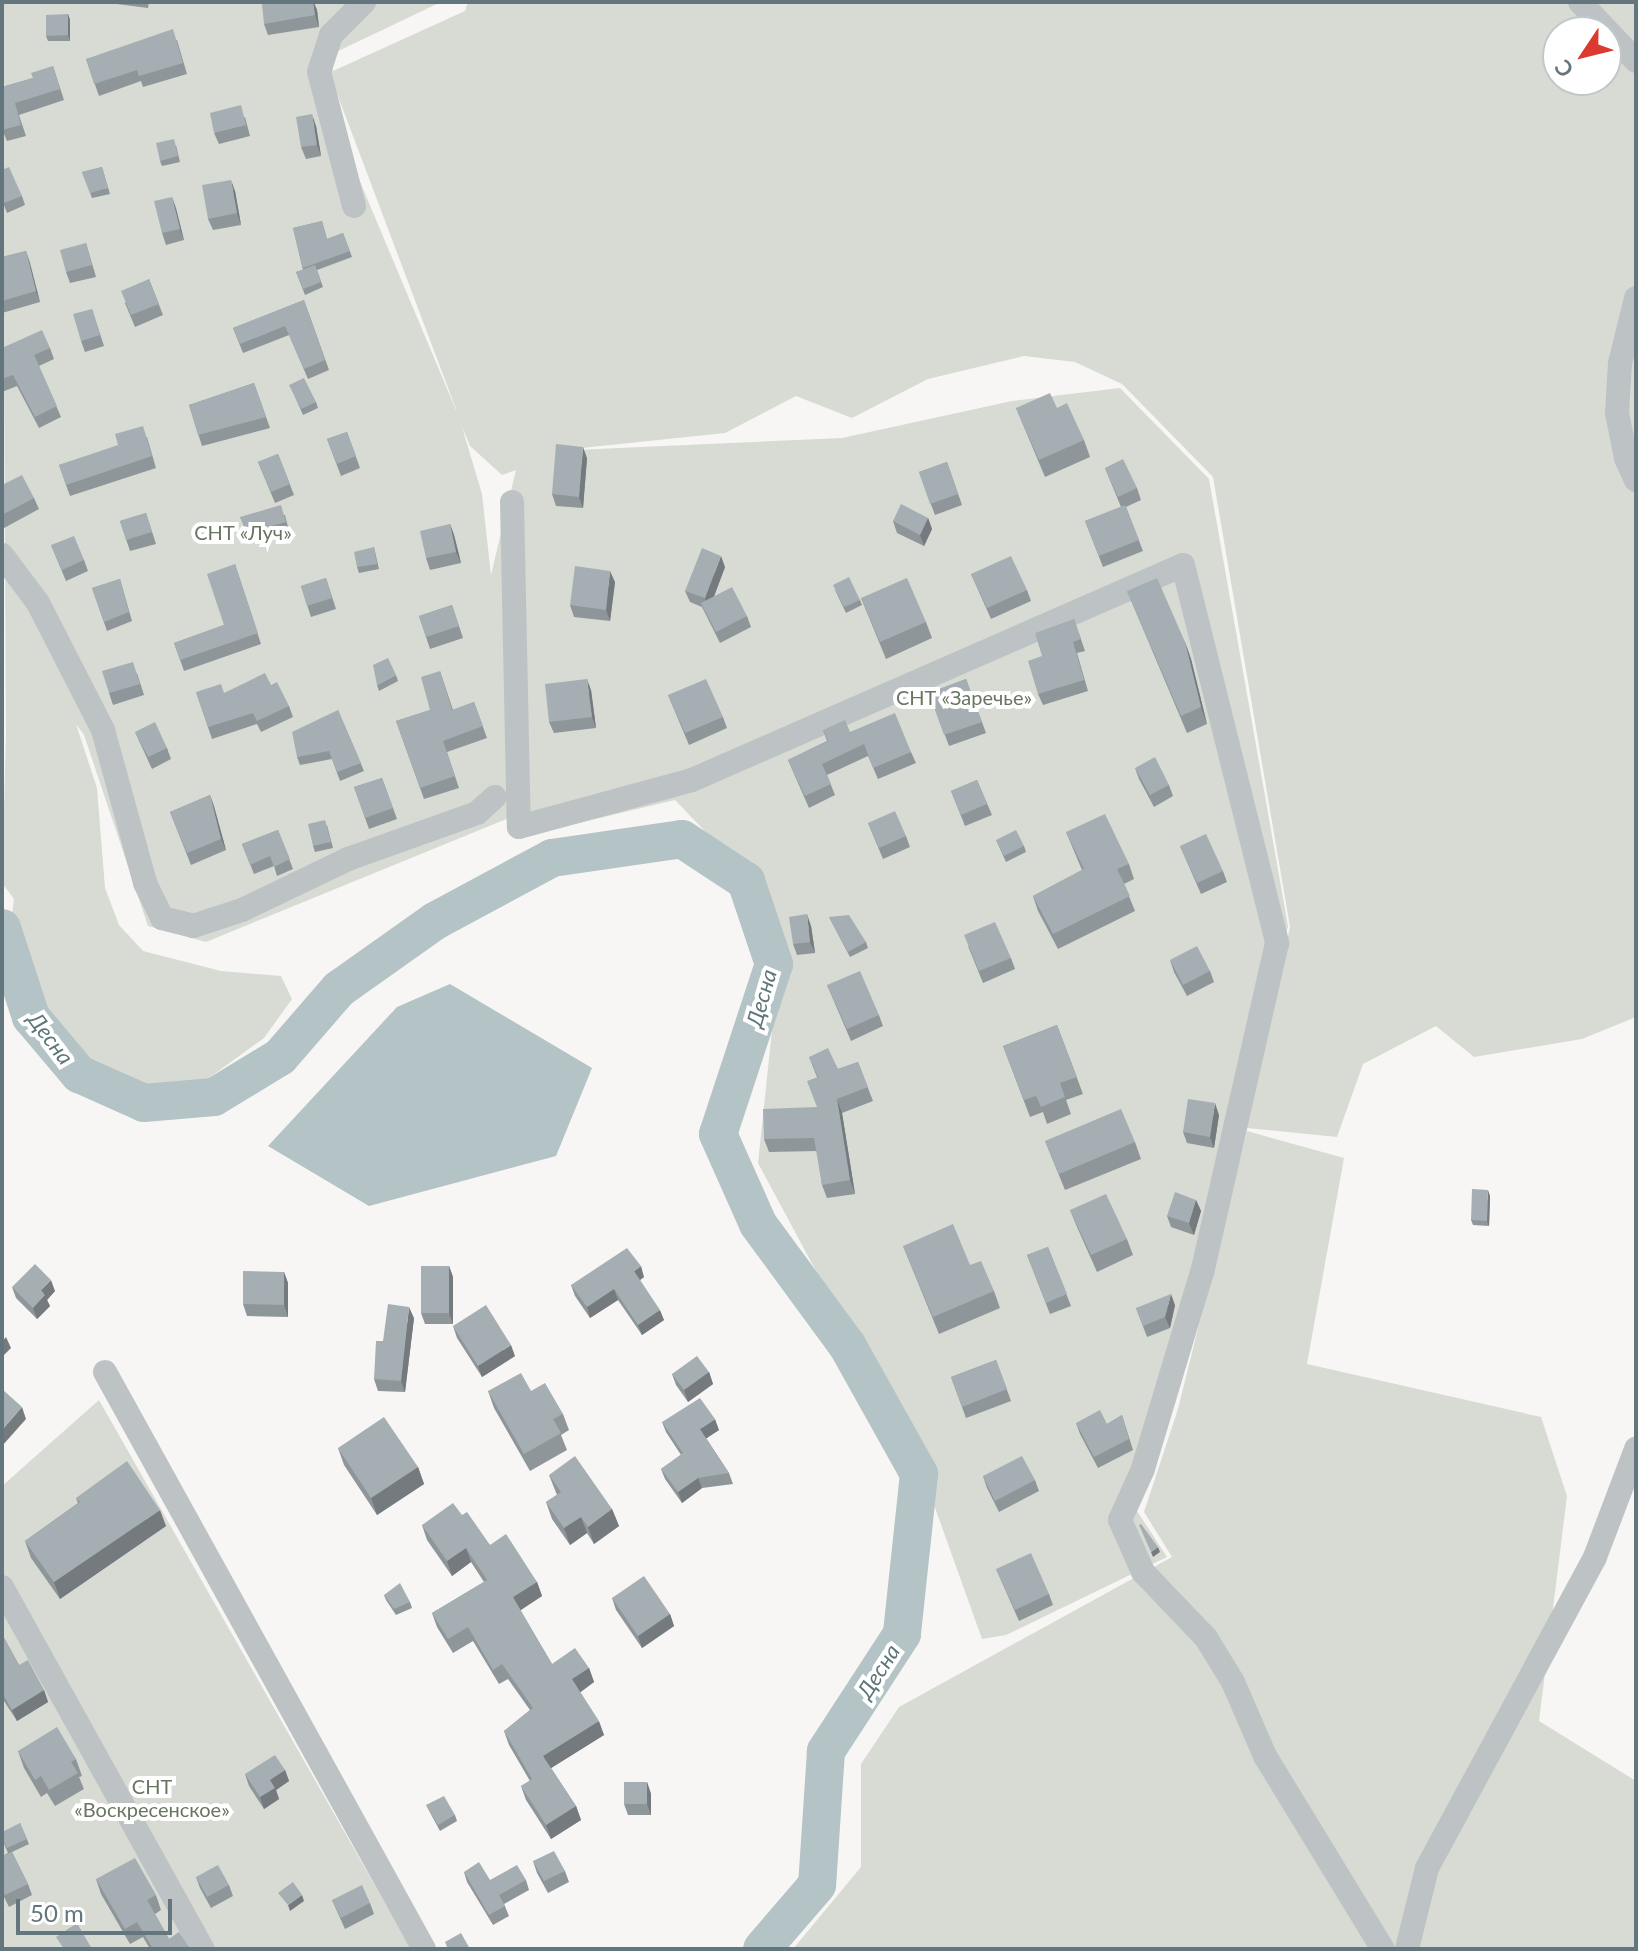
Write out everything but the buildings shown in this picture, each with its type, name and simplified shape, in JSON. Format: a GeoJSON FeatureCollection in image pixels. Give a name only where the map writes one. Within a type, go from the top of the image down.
{"type":"FeatureCollection","features":[{"type":"Feature","properties":{"kind":"street"},"geometry":{"type":"LineString","coordinates":[[354,206],[319,72],[331,35],[364,2]]}},
{"type":"Feature","properties":{"kind":"street"},"geometry":{"type":"LineString","coordinates":[[1580,2],[1636,61]]}},
{"type":"Feature","properties":{"kind":"street"},"geometry":{"type":"LineString","coordinates":[[1636,298],[1620,363],[1617,413],[1626,458],[1636,480]]}},
{"type":"Feature","properties":{"kind":"street"},"geometry":{"type":"LineString","coordinates":[[512,502],[519,827],[692,780],[1183,565],[1277,943],[1202,1272],[1143,1469],[1120,1520],[1143,1572],[1213,1649],[1265,1756],[1383,1949]]}},
{"type":"Feature","properties":{"kind":"street"},"geometry":{"type":"LineString","coordinates":[[2,555],[38,603],[103,730],[145,883],[162,918],[193,926],[242,910],[348,859],[477,813],[495,797]]}},
{"type":"Feature","properties":{"kind":"street"},"geometry":{"type":"LineString","coordinates":[[105,1372],[424,1949]]}},
{"type":"Feature","properties":{"kind":"street"},"geometry":{"type":"LineString","coordinates":[[1407,1949],[1427,1868],[1595,1557],[1636,1449]]}},
{"type":"Feature","properties":{"kind":"street"},"geometry":{"type":"LineString","coordinates":[[2,1587],[203,1949]]}},
{"type":"Feature","properties":{"kind":"green space"},"geometry":{"type":"Polygon","coordinates":[[[2,2],[441,2],[332,54],[333,71],[465,11],[468,2],[1636,2],[1636,1017],[1582,1039],[1474,1057],[1436,1026],[1363,1064],[1337,1137],[1247,1128],[1290,927],[1213,477],[1122,384],[1075,362],[1024,356],[928,379],[852,418],[796,396],[725,433],[553,451],[842,438],[1012,401],[1120,388],[1209,479],[1288,926],[1191,1325],[1137,1511],[1167,1557],[1006,1635],[982,1639],[919,1463],[758,1163],[779,964],[751,879],[675,800],[516,838],[509,818],[206,942],[148,926],[84,735],[76,724],[97,788],[105,888],[119,925],[143,951],[221,971],[281,976],[292,999],[264,1038],[206,1080],[150,1093],[84,1066],[34,1014],[2,947],[2,923],[12,916],[14,899],[2,883],[6,736],[2,2]],[[333,83],[332,115],[456,410],[333,83]],[[462,427],[482,494],[491,575],[516,470],[502,475],[470,446],[462,427]]]}},
{"type":"Feature","properties":{"kind":"green space"},"geometry":{"type":"Polygon","coordinates":[[[1247,1131],[1344,1158],[1307,1364],[1541,1417],[1567,1496],[1539,1721],[1636,1781],[1636,1949],[793,1949],[861,1867],[861,1764],[899,1707],[1172,1557],[1144,1512],[1178,1409],[1247,1131]]]}},
{"type":"Feature","properties":{"kind":"green space","name":"СНТ «Воскресенское»"},"geometry":{"type":"Polygon","coordinates":[[[99,1400],[411,1949],[2,1949],[2,1486],[99,1400]]]}},
{"type":"Feature","properties":{"kind":"shaded area"},"geometry":{"type":"Polygon","coordinates":[[[450,984],[592,1068],[556,1156],[369,1206],[268,1146],[397,1007],[450,984]]]}},
{"type":"Feature","properties":{"kind":"waterway","name":"Десна"},"geometry":{"type":"LineString","coordinates":[[2,928],[31,1017],[79,1074],[144,1103],[214,1097],[280,1057],[339,989],[435,921],[552,858],[682,839],[746,881],[774,964],[718,1134],[758,1224],[847,1345],[919,1474],[902,1634],[826,1751],[817,1885],[762,1949]]}},
{"type":"Feature","properties":{"kind":"park label","name":"СНТ «Луч»"},"geometry":{"type":"Point","coordinates":[243,532]}},
{"type":"Feature","properties":{"kind":"park label","name":"СНТ «Заречье»"},"geometry":{"type":"Point","coordinates":[964,697]}}]}
